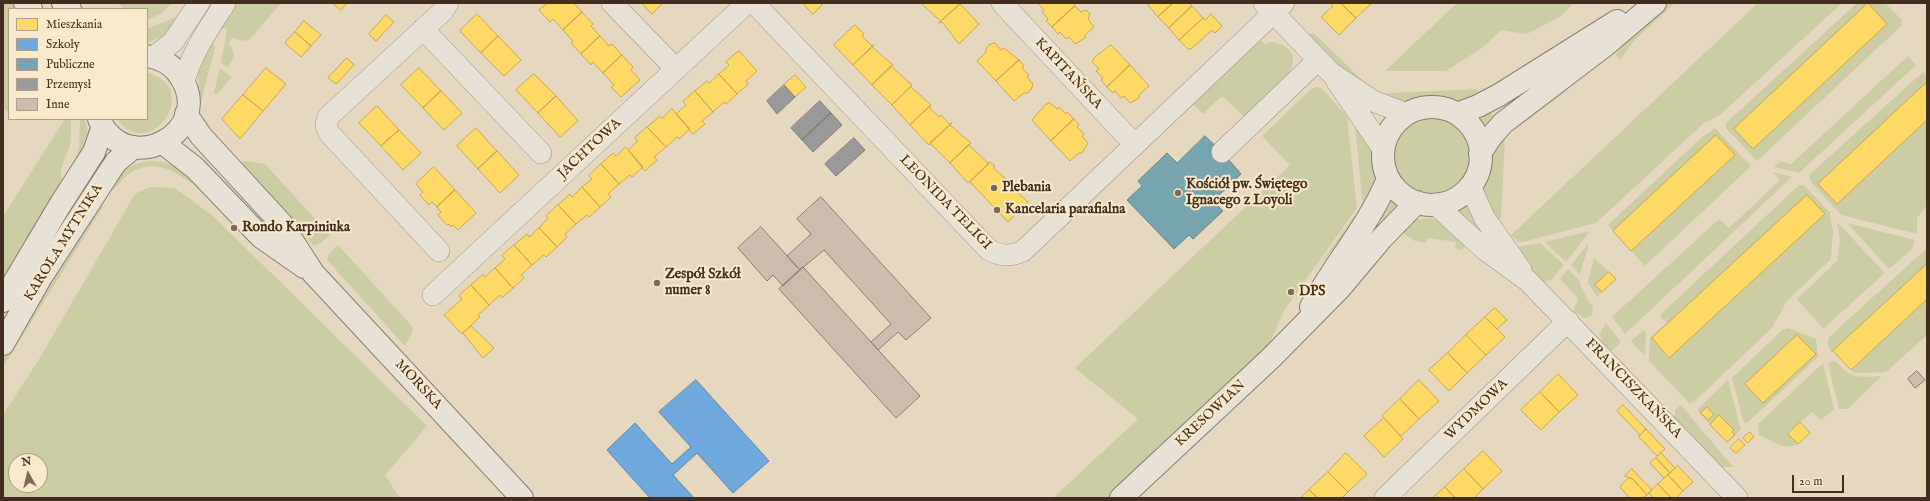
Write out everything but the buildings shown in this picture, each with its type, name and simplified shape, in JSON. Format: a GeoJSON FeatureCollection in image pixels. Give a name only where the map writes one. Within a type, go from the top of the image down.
{"type":"FeatureCollection","features":[{"type":"Feature","properties":{"kind":"main road"},"geometry":{"type":"LineString","coordinates":[[1457,114],[1478,106],[1499,95],[1642,3]]}},
{"type":"Feature","properties":{"kind":"main road"},"geometry":{"type":"LineString","coordinates":[[1480,154],[1498,127],[1602,48],[1655,3]]}},
{"type":"Feature","properties":{"kind":"main road"},"geometry":{"type":"LineString","coordinates":[[101,122],[114,138],[134,147],[149,148],[163,143],[176,133],[186,114],[188,100],[184,82],[171,66],[150,57]]}},
{"type":"Feature","properties":{"kind":"main road"},"geometry":{"type":"LineString","coordinates":[[1434,107],[1442,108],[1457,114],[1472,129],[1478,141],[1480,154],[1477,173],[1470,186],[1452,200],[1426,203],[1402,195],[1388,179],[1384,165],[1383,149],[1390,130],[1407,114],[1418,109],[1434,107]]}},
{"type":"Feature","properties":{"kind":"main road","name":"MORSKA"},"geometry":{"type":"LineString","coordinates":[[186,114],[201,136],[281,223],[313,273],[522,498]]}},
{"type":"Feature","properties":{"kind":"main road","name":"KAROLA MYTNIKA"},"geometry":{"type":"LineString","coordinates":[[3,301],[52,218],[94,152],[101,122]]}},
{"type":"Feature","properties":{"kind":"main road","name":"MORSKA"},"geometry":{"type":"LineString","coordinates":[[163,143],[195,168],[261,237],[313,273]]}},
{"type":"Feature","properties":{"kind":"main road","name":"KAROLA MYTNIKA"},"geometry":{"type":"LineString","coordinates":[[3,344],[42,276],[108,174],[116,162],[134,147]]}},
{"type":"Feature","properties":{"kind":"main road","name":"KRESOWIAN"},"geometry":{"type":"LineString","coordinates":[[1300,327],[1327,278],[1369,217],[1388,179]]}},
{"type":"Feature","properties":{"kind":"main road","name":"KRESOWIAN"},"geometry":{"type":"LineString","coordinates":[[1121,498],[1261,367],[1340,288],[1382,238],[1426,203]]}},
{"type":"Feature","properties":{"kind":"street"},"geometry":{"type":"LineString","coordinates":[[150,57],[173,42],[199,3]]}},
{"type":"Feature","properties":{"kind":"street"},"geometry":{"type":"LineString","coordinates":[[184,82],[188,65],[225,3]]}},
{"type":"Feature","properties":{"kind":"street"},"geometry":{"type":"LineString","coordinates":[[440,251],[330,133],[326,125],[328,117],[443,12],[448,3]]}},
{"type":"Feature","properties":{"kind":"street"},"geometry":{"type":"LineString","coordinates":[[612,3],[676,69]]}},
{"type":"Feature","properties":{"kind":"street","name":"JACHTOWA"},"geometry":{"type":"LineString","coordinates":[[432,295],[747,3]]}},
{"type":"Feature","properties":{"kind":"street","name":"LEONIDA TELIGI"},"geometry":{"type":"LineString","coordinates":[[754,3],[989,250],[998,255],[1007,256],[1023,251],[1134,144],[1273,6]]}},
{"type":"Feature","properties":{"kind":"street","name":"KAPITAŃSKA"},"geometry":{"type":"LineString","coordinates":[[1002,3],[1134,144]]}},
{"type":"Feature","properties":{"kind":"street"},"geometry":{"type":"LineString","coordinates":[[1273,6],[1325,66],[1383,149]]}},
{"type":"Feature","properties":{"kind":"street"},"geometry":{"type":"LineString","coordinates":[[423,29],[541,153]]}},
{"type":"Feature","properties":{"kind":"street"},"geometry":{"type":"LineString","coordinates":[[1325,66],[1373,101],[1407,114]]}},
{"type":"Feature","properties":{"kind":"street"},"geometry":{"type":"LineString","coordinates":[[1222,152],[1325,66]]}},
{"type":"Feature","properties":{"kind":"street","name":"FRANCISZKAŃSKA"},"geometry":{"type":"LineString","coordinates":[[1470,186],[1484,217],[1528,281]]}},
{"type":"Feature","properties":{"kind":"street","name":"FRANCISZKAŃSKA"},"geometry":{"type":"LineString","coordinates":[[1426,203],[1484,249],[1528,281],[1568,321],[1725,494]]}},
{"type":"Feature","properties":{"kind":"street","name":"WYDMOWA"},"geometry":{"type":"LineString","coordinates":[[1385,498],[1568,321]]}},
{"type":"Feature","properties":{"kind":"green space"},"geometry":{"type":"Polygon","coordinates":[[[3,3],[11,3],[17,8],[8,8],[8,111],[3,108],[3,3]]]}},
{"type":"Feature","properties":{"kind":"green space"},"geometry":{"type":"Polygon","coordinates":[[[118,3],[172,3],[160,14],[148,20],[148,8],[124,8],[118,3]]]}},
{"type":"Feature","properties":{"kind":"green space"},"geometry":{"type":"Polygon","coordinates":[[[232,3],[281,3],[249,40],[243,41],[233,38],[228,44],[232,48],[234,57],[228,67],[221,63],[227,30],[218,24],[232,3]]]}},
{"type":"Feature","properties":{"kind":"green space"},"geometry":{"type":"Polygon","coordinates":[[[1457,3],[1574,3],[1561,16],[1527,34],[1501,30],[1483,47],[1446,71],[1385,71],[1457,3]]]}},
{"type":"Feature","properties":{"kind":"green space"},"geometry":{"type":"Polygon","coordinates":[[[1663,3],[1675,3],[1634,41],[1620,60],[1616,55],[1629,37],[1663,3]]]}},
{"type":"Feature","properties":{"kind":"green space"},"geometry":{"type":"Polygon","coordinates":[[[1758,3],[1842,3],[1720,115],[1704,123],[1596,223],[1523,242],[1518,242],[1511,235],[1758,3]]]}},
{"type":"Feature","properties":{"kind":"green space"},"geometry":{"type":"Polygon","coordinates":[[[1857,3],[1885,3],[1902,20],[1901,26],[1757,161],[1726,128],[1726,123],[1857,3]]]}},
{"type":"Feature","properties":{"kind":"green space"},"geometry":{"type":"Polygon","coordinates":[[[174,18],[178,19],[169,33],[148,43],[148,29],[174,18]]]}},
{"type":"Feature","properties":{"kind":"green space"},"geometry":{"type":"Polygon","coordinates":[[[1313,33],[1365,83],[1348,73],[1327,55],[1308,34],[1313,33]]]}},
{"type":"Feature","properties":{"kind":"green space"},"geometry":{"type":"Polygon","coordinates":[[[1259,39],[1265,44],[1273,42],[1281,44],[1291,52],[1293,62],[1285,79],[1245,118],[1222,96],[1203,114],[1192,103],[1259,39]]]}},
{"type":"Feature","properties":{"kind":"green space"},"geometry":{"type":"Polygon","coordinates":[[[212,41],[215,48],[201,101],[197,69],[212,41]]]}},
{"type":"Feature","properties":{"kind":"green space"},"geometry":{"type":"Polygon","coordinates":[[[1908,56],[1916,65],[1799,173],[1774,167],[1780,161],[1791,164],[1908,56]]]}},
{"type":"Feature","properties":{"kind":"green space"},"geometry":{"type":"Polygon","coordinates":[[[220,68],[232,77],[216,95],[214,92],[220,68]]]}},
{"type":"Feature","properties":{"kind":"green space"},"geometry":{"type":"Polygon","coordinates":[[[1923,72],[1927,77],[1927,206],[1917,218],[1917,234],[1841,215],[1810,181],[1809,175],[1923,72]]]}},
{"type":"Feature","properties":{"kind":"green space"},"geometry":{"type":"Polygon","coordinates":[[[148,74],[163,81],[171,92],[171,105],[166,118],[156,128],[144,133],[130,131],[118,120],[148,120],[148,74]]]}},
{"type":"Feature","properties":{"kind":"green space"},"geometry":{"type":"Polygon","coordinates":[[[1317,87],[1322,89],[1347,116],[1357,208],[1285,309],[1267,349],[1108,498],[1053,498],[1138,419],[1075,368],[1290,165],[1262,136],[1311,89],[1317,87]]]}},
{"type":"Feature","properties":{"kind":"green space"},"geometry":{"type":"Polygon","coordinates":[[[1477,89],[1482,98],[1465,102],[1433,97],[1404,101],[1381,101],[1388,93],[1477,89]]]}},
{"type":"Feature","properties":{"kind":"green space"},"geometry":{"type":"Polygon","coordinates":[[[1569,89],[1516,129],[1512,128],[1522,114],[1569,89]]]}},
{"type":"Feature","properties":{"kind":"green space"},"geometry":{"type":"Polygon","coordinates":[[[1488,107],[1496,122],[1485,133],[1472,113],[1488,107]]]}},
{"type":"Feature","properties":{"kind":"green space"},"geometry":{"type":"Polygon","coordinates":[[[1431,117],[1446,120],[1459,128],[1467,141],[1470,156],[1467,171],[1459,184],[1446,192],[1431,195],[1416,192],[1403,184],[1395,171],[1392,156],[1395,141],[1403,128],[1416,120],[1431,117]]]}},
{"type":"Feature","properties":{"kind":"green space"},"geometry":{"type":"Polygon","coordinates":[[[64,120],[71,120],[71,141],[61,168],[61,177],[63,181],[3,288],[3,216],[64,120]]]}},
{"type":"Feature","properties":{"kind":"green space"},"geometry":{"type":"Polygon","coordinates":[[[80,120],[85,120],[88,134],[86,145],[84,151],[72,168],[79,148],[80,120]]]}},
{"type":"Feature","properties":{"kind":"green space"},"geometry":{"type":"Polygon","coordinates":[[[1355,126],[1372,148],[1377,174],[1377,184],[1363,206],[1355,126]]]}},
{"type":"Feature","properties":{"kind":"green space"},"geometry":{"type":"Polygon","coordinates":[[[1715,128],[1751,166],[1645,266],[1608,225],[1701,138],[1715,128]]]}},
{"type":"Feature","properties":{"kind":"green space"},"geometry":{"type":"Polygon","coordinates":[[[1505,137],[1501,218],[1494,224],[1483,190],[1484,178],[1488,156],[1505,137]]]}},
{"type":"Feature","properties":{"kind":"green space"},"geometry":{"type":"Polygon","coordinates":[[[149,161],[164,162],[175,166],[195,182],[192,184],[176,173],[167,169],[150,166],[133,172],[110,191],[117,179],[125,170],[136,164],[149,161]]]}},
{"type":"Feature","properties":{"kind":"green space"},"geometry":{"type":"Polygon","coordinates":[[[245,161],[265,164],[330,235],[321,243],[314,246],[239,164],[245,161]]]}},
{"type":"Feature","properties":{"kind":"green space"},"geometry":{"type":"Polygon","coordinates":[[[1773,172],[1792,177],[1625,334],[1612,317],[1719,219],[1729,228],[1780,180],[1773,172]]]}},
{"type":"Feature","properties":{"kind":"green space"},"geometry":{"type":"Polygon","coordinates":[[[1799,185],[1804,185],[1830,213],[1833,231],[1831,259],[1787,301],[1772,328],[1694,402],[1689,403],[1649,361],[1650,338],[1667,323],[1661,317],[1661,314],[1799,185]]]}},
{"type":"Feature","properties":{"kind":"green space"},"geometry":{"type":"Polygon","coordinates":[[[149,187],[175,188],[213,216],[427,426],[385,475],[400,498],[3,498],[3,415],[41,356],[135,194],[149,187]]]}},
{"type":"Feature","properties":{"kind":"green space"},"geometry":{"type":"Polygon","coordinates":[[[1392,198],[1401,206],[1388,223],[1377,216],[1389,199],[1392,198]]]}},
{"type":"Feature","properties":{"kind":"green space"},"geometry":{"type":"Polygon","coordinates":[[[1468,201],[1487,229],[1478,237],[1450,211],[1468,201]]]}},
{"type":"Feature","properties":{"kind":"green space"},"geometry":{"type":"Polygon","coordinates":[[[98,204],[103,207],[3,367],[3,356],[98,204]]]}},
{"type":"Feature","properties":{"kind":"green space"},"geometry":{"type":"Polygon","coordinates":[[[1354,216],[1358,216],[1360,220],[1318,267],[1354,216]]]}},
{"type":"Feature","properties":{"kind":"green space"},"geometry":{"type":"Polygon","coordinates":[[[1431,218],[1441,221],[1470,243],[1462,250],[1455,248],[1456,242],[1428,238],[1426,243],[1415,241],[1397,230],[1412,220],[1431,218]]]}},
{"type":"Feature","properties":{"kind":"green space"},"geometry":{"type":"Polygon","coordinates":[[[1837,222],[1885,273],[1823,329],[1797,299],[1837,261],[1840,240],[1837,222]]]}},
{"type":"Feature","properties":{"kind":"green space"},"geometry":{"type":"Polygon","coordinates":[[[1847,223],[1915,240],[1912,249],[1889,269],[1847,223]]]}},
{"type":"Feature","properties":{"kind":"green space"},"geometry":{"type":"Polygon","coordinates":[[[1590,231],[1566,262],[1545,242],[1590,231]]]}},
{"type":"Feature","properties":{"kind":"green space"},"geometry":{"type":"Polygon","coordinates":[[[1540,243],[1564,265],[1551,280],[1541,282],[1511,248],[1540,243]]]}},
{"type":"Feature","properties":{"kind":"green space"},"geometry":{"type":"Polygon","coordinates":[[[1589,243],[1580,275],[1571,265],[1589,243]]]}},
{"type":"Feature","properties":{"kind":"green space"},"geometry":{"type":"Polygon","coordinates":[[[338,245],[411,325],[413,330],[405,346],[327,260],[329,253],[338,245]]]}},
{"type":"Feature","properties":{"kind":"green space"},"geometry":{"type":"Polygon","coordinates":[[[1927,248],[1927,264],[1831,353],[1828,344],[1829,337],[1927,248]]]}},
{"type":"Feature","properties":{"kind":"green space"},"geometry":{"type":"Polygon","coordinates":[[[1594,258],[1609,272],[1596,285],[1602,292],[1597,297],[1588,283],[1594,258]]]}},
{"type":"Feature","properties":{"kind":"green space"},"geometry":{"type":"Polygon","coordinates":[[[1568,269],[1579,280],[1582,289],[1593,308],[1592,316],[1584,318],[1573,311],[1578,298],[1560,279],[1568,269]]]}},
{"type":"Feature","properties":{"kind":"green space"},"geometry":{"type":"Polygon","coordinates":[[[1927,299],[1927,335],[1886,372],[1855,373],[1851,370],[1927,299]]]}},
{"type":"Feature","properties":{"kind":"green space"},"geometry":{"type":"Polygon","coordinates":[[[1606,323],[1621,342],[1610,352],[1602,343],[1600,333],[1606,323]]]}},
{"type":"Feature","properties":{"kind":"green space"},"geometry":{"type":"Polygon","coordinates":[[[1788,328],[1816,339],[1818,357],[1746,424],[1743,420],[1732,378],[1782,330],[1788,328]]]}},
{"type":"Feature","properties":{"kind":"green space"},"geometry":{"type":"Polygon","coordinates":[[[1644,330],[1646,333],[1645,356],[1631,341],[1644,330]]]}},
{"type":"Feature","properties":{"kind":"green space"},"geometry":{"type":"Polygon","coordinates":[[[1834,360],[1846,371],[1855,376],[1882,376],[1848,409],[1839,409],[1828,364],[1834,360]]]}},
{"type":"Feature","properties":{"kind":"green space"},"geometry":{"type":"Polygon","coordinates":[[[1823,363],[1834,409],[1821,420],[1812,412],[1788,433],[1798,444],[1794,446],[1784,446],[1759,435],[1758,424],[1823,363]]]}},
{"type":"Feature","properties":{"kind":"green space"},"geometry":{"type":"Polygon","coordinates":[[[1728,380],[1741,430],[1727,442],[1698,412],[1698,409],[1728,380]]]}},
{"type":"Feature","properties":{"kind":"green space"},"geometry":{"type":"Polygon","coordinates":[[[1681,405],[1733,467],[1722,467],[1715,462],[1674,419],[1675,410],[1681,405]]]}},
{"type":"Feature","properties":{"kind":"place","name":"Plebania"},"geometry":{"type":"Point","coordinates":[994,188]}},
{"type":"Feature","properties":{"kind":"place","name":"Kościół pw. Świętego Ignacego z Loyoli"},"geometry":{"type":"Point","coordinates":[1178,193]}},
{"type":"Feature","properties":{"kind":"place","name":"Kancelaria parafialna"},"geometry":{"type":"Point","coordinates":[997,210]}},
{"type":"Feature","properties":{"kind":"place","name":"Rondo Karpiniuka"},"geometry":{"type":"Point","coordinates":[234,228]}},
{"type":"Feature","properties":{"kind":"place","name":"Zespół Szkół numer 8"},"geometry":{"type":"Point","coordinates":[657,283]}},
{"type":"Feature","properties":{"kind":"place","name":"DPS"},"geometry":{"type":"Point","coordinates":[1291,292]}}]}
